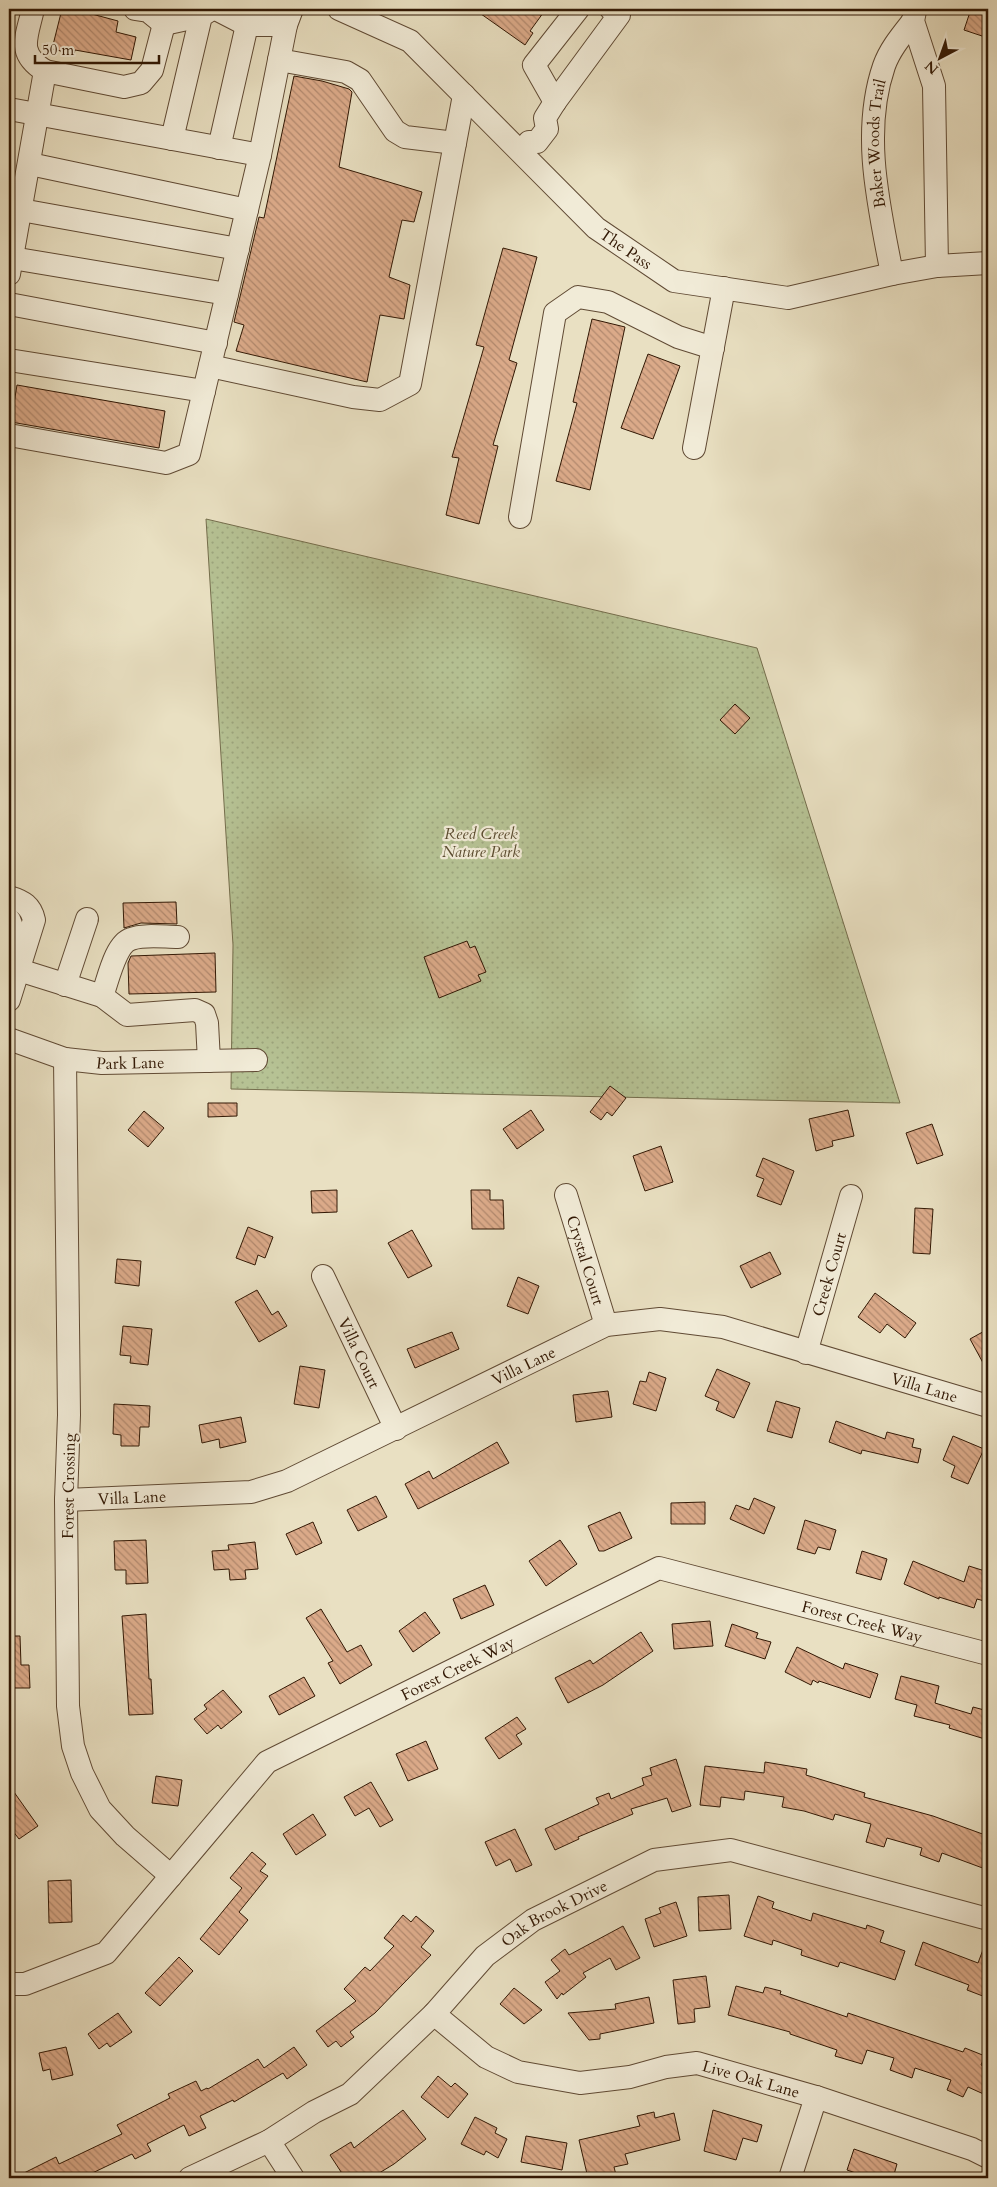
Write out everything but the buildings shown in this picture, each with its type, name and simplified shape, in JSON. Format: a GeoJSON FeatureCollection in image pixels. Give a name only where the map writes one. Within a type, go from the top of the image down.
{"type":"FeatureCollection","features":[{"type":"Feature","properties":{"kind":"street"},"geometry":{"type":"LineString","coordinates":[[34,9],[24,46],[33,63],[46,71],[124,87],[141,83],[152,70],[164,24]]}},
{"type":"Feature","properties":{"kind":"street"},"geometry":{"type":"LineString","coordinates":[[135,9],[148,11],[164,24]]}},
{"type":"Feature","properties":{"kind":"street","name":"The Pass"},"geometry":{"type":"LineString","coordinates":[[339,9],[410,41],[464,96],[525,147],[596,228],[674,281],[788,298],[892,274],[937,266],[988,263]]}},
{"type":"Feature","properties":{"kind":"street"},"geometry":{"type":"LineString","coordinates":[[550,110],[534,65],[578,9]]}},
{"type":"Feature","properties":{"kind":"street"},"geometry":{"type":"LineString","coordinates":[[525,147],[537,142],[547,129],[550,110],[619,15],[611,9]]}},
{"type":"Feature","properties":{"kind":"street"},"geometry":{"type":"LineString","coordinates":[[9,435],[166,463],[189,454],[260,155],[289,17],[247,25],[210,11],[164,24]]}},
{"type":"Feature","properties":{"kind":"street"},"geometry":{"type":"LineString","coordinates":[[172,139],[210,11]]}},
{"type":"Feature","properties":{"kind":"street","name":"Baker Woods Trail"},"geometry":{"type":"LineString","coordinates":[[914,15],[934,86],[937,266]]}},
{"type":"Feature","properties":{"kind":"street","name":"Baker Woods Trail"},"geometry":{"type":"LineString","coordinates":[[892,274],[875,187],[874,113],[884,66],[892,48],[914,15]]}},
{"type":"Feature","properties":{"kind":"street"},"geometry":{"type":"LineString","coordinates":[[219,148],[247,25]]}},
{"type":"Feature","properties":{"kind":"street"},"geometry":{"type":"LineString","coordinates":[[279,60],[346,72],[360,80],[395,131],[405,137],[455,143]]}},
{"type":"Feature","properties":{"kind":"street"},"geometry":{"type":"LineString","coordinates":[[46,71],[10,266],[227,294]]}},
{"type":"Feature","properties":{"kind":"street"},"geometry":{"type":"LineString","coordinates":[[210,366],[353,397],[380,400],[410,384],[464,96]]}},
{"type":"Feature","properties":{"kind":"street"},"geometry":{"type":"LineString","coordinates":[[9,109],[260,155]]}},
{"type":"Feature","properties":{"kind":"street"},"geometry":{"type":"LineString","coordinates":[[30,164],[247,210]]}},
{"type":"Feature","properties":{"kind":"street"},"geometry":{"type":"LineString","coordinates":[[21,210],[238,249]]}},
{"type":"Feature","properties":{"kind":"street"},"geometry":{"type":"LineString","coordinates":[[694,448],[724,288]]}},
{"type":"Feature","properties":{"kind":"street"},"geometry":{"type":"LineString","coordinates":[[520,517],[555,313],[578,298],[608,302],[678,337],[713,348]]}},
{"type":"Feature","properties":{"kind":"street"},"geometry":{"type":"LineString","coordinates":[[9,304],[216,343]]}},
{"type":"Feature","properties":{"kind":"street"},"geometry":{"type":"LineString","coordinates":[[9,360],[204,391]]}},
{"type":"Feature","properties":{"kind":"street"},"geometry":{"type":"LineString","coordinates":[[9,897],[20,900],[32,910],[34,920],[13,982],[65,985],[102,996],[127,1015],[195,1010],[204,1014],[207,1022],[209,1061]]}},
{"type":"Feature","properties":{"kind":"street"},"geometry":{"type":"LineString","coordinates":[[9,919],[12,927],[9,940]]}},
{"type":"Feature","properties":{"kind":"street"},"geometry":{"type":"LineString","coordinates":[[65,985],[87,919]]}},
{"type":"Feature","properties":{"kind":"street"},"geometry":{"type":"LineString","coordinates":[[102,996],[119,948],[125,941],[132,938],[178,937]]}},
{"type":"Feature","properties":{"kind":"street","name":"Park Lane"},"geometry":{"type":"LineString","coordinates":[[9,1039],[65,1059],[102,1063],[256,1060]]}},
{"type":"Feature","properties":{"kind":"street","name":"Forest Crossing"},"geometry":{"type":"LineString","coordinates":[[65,1059],[69,1415],[66,1500],[68,1706],[73,1746],[82,1773],[100,1809],[125,1836],[171,1876]]}},
{"type":"Feature","properties":{"kind":"street","name":"Crystal Court"},"geometry":{"type":"LineString","coordinates":[[566,1195],[606,1325]]}},
{"type":"Feature","properties":{"kind":"street","name":"Creek Court"},"geometry":{"type":"LineString","coordinates":[[806,1353],[851,1196]]}},
{"type":"Feature","properties":{"kind":"street","name":"Villa Court"},"geometry":{"type":"LineString","coordinates":[[324,1276],[396,1429]]}},
{"type":"Feature","properties":{"kind":"street","name":"Villa Lane"},"geometry":{"type":"LineString","coordinates":[[66,1500],[251,1492],[287,1482],[606,1325],[660,1319],[723,1327],[988,1406]]}},
{"type":"Feature","properties":{"kind":"street","name":"Forest Creek Way"},"geometry":{"type":"LineString","coordinates":[[9,1984],[25,1984],[106,1954],[266,1762],[660,1568],[988,1654]]}},
{"type":"Feature","properties":{"kind":"street","name":"Oak Brook Drive"},"geometry":{"type":"LineString","coordinates":[[190,2178],[269,2141],[314,2112],[350,2094],[434,2014],[485,1956],[534,1920],[654,1860],[730,1850],[988,1919]]}},
{"type":"Feature","properties":{"kind":"street","name":"Live Oak Lane"},"geometry":{"type":"LineString","coordinates":[[434,2014],[486,2057],[518,2072],[580,2083],[630,2077],[666,2067],[697,2063],[816,2097],[972,2149],[988,2157]]}},
{"type":"Feature","properties":{"kind":"street"},"geometry":{"type":"LineString","coordinates":[[790,2178],[816,2097]]}},
{"type":"Feature","properties":{"kind":"street"},"geometry":{"type":"LineString","coordinates":[[269,2141],[293,2178]]}},
{"type":"Feature","properties":{"kind":"green space","name":"Reed Creek Nature Park"},"geometry":{"type":"Polygon","coordinates":[[[206,519],[757,648],[900,1103],[231,1089],[233,945],[206,519]]]}}]}
